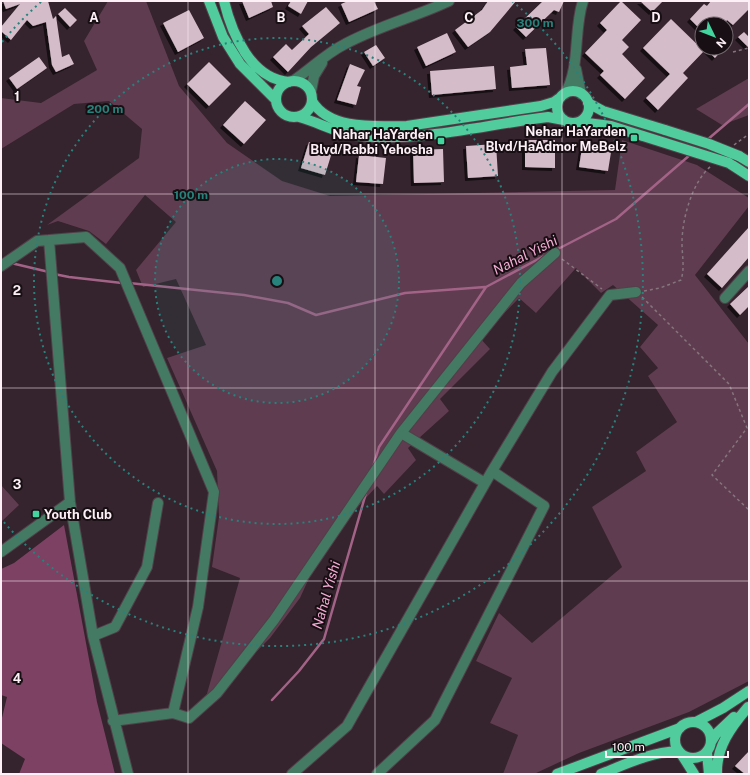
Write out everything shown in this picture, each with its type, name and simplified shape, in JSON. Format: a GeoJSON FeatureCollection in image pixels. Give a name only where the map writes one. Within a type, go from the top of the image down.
{"type":"FeatureCollection","features":[{"type":"Feature","properties":{"kind":"main road"},"geometry":{"type":"LineString","coordinates":[[209,1],[223,37],[240,64],[276,100],[277,105],[284,114],[288,116],[299,117],[343,133],[388,137],[408,136],[548,117],[569,122],[611,126],[729,163],[749,176]]}},
{"type":"Feature","properties":{"kind":"main road"},"geometry":{"type":"LineString","coordinates":[[224,1],[236,34],[248,57],[271,78],[303,84],[324,114],[337,120],[357,124],[407,126],[548,105],[573,91],[582,94],[588,103],[603,111],[709,144],[739,156],[749,162]]}},
{"type":"Feature","properties":{"kind":"main road"},"geometry":{"type":"LineString","coordinates":[[276,100],[280,89],[291,82]]}},
{"type":"Feature","properties":{"kind":"main road"},"geometry":{"type":"LineString","coordinates":[[299,117],[308,111],[312,96]]}},
{"type":"Feature","properties":{"kind":"main road"},"geometry":{"type":"LineString","coordinates":[[563,96],[559,102],[558,112],[564,120]]}},
{"type":"Feature","properties":{"kind":"main road"},"geometry":{"type":"LineString","coordinates":[[579,122],[588,112],[588,103]]}},
{"type":"Feature","properties":{"kind":"main road"},"geometry":{"type":"LineString","coordinates":[[694,774],[680,753],[675,739],[680,728],[684,724],[696,722],[723,708],[749,691]]}},
{"type":"Feature","properties":{"kind":"main road"},"geometry":{"type":"LineString","coordinates":[[709,774],[707,752],[711,742],[723,726],[748,707]]}},
{"type":"Feature","properties":{"kind":"main road"},"geometry":{"type":"LineString","coordinates":[[717,774],[718,758],[725,737],[748,707]]}},
{"type":"Feature","properties":{"kind":"main road"},"geometry":{"type":"LineString","coordinates":[[696,722],[706,727],[711,736],[711,742]]}},
{"type":"Feature","properties":{"kind":"main road"},"geometry":{"type":"LineString","coordinates":[[557,774],[680,728]]}},
{"type":"Feature","properties":{"kind":"main road"},"geometry":{"type":"LineString","coordinates":[[601,774],[651,754],[663,751],[680,753],[692,759],[698,758],[707,752]]}},
{"type":"Feature","properties":{"kind":"street"},"geometry":{"type":"LineString","coordinates":[[291,82],[327,54],[345,44],[449,1]]}},
{"type":"Feature","properties":{"kind":"street"},"geometry":{"type":"LineString","coordinates":[[563,96],[573,76],[577,27],[583,1]]}},
{"type":"Feature","properties":{"kind":"street"},"geometry":{"type":"LineString","coordinates":[[312,96],[311,84],[318,68],[333,52],[345,44]]}},
{"type":"Feature","properties":{"kind":"street"},"geometry":{"type":"LineString","coordinates":[[575,57],[582,94]]}},
{"type":"Feature","properties":{"kind":"street"},"geometry":{"type":"LineString","coordinates":[[1,266],[37,241],[86,237],[120,268],[214,492],[198,607],[173,713]]}},
{"type":"Feature","properties":{"kind":"street"},"geometry":{"type":"LineString","coordinates":[[49,240],[70,502],[93,636],[113,721],[128,774]]}},
{"type":"Feature","properties":{"kind":"street"},"geometry":{"type":"LineString","coordinates":[[113,721],[173,713],[189,718],[217,693],[274,620],[400,433],[521,283],[555,253]]}},
{"type":"Feature","properties":{"kind":"street"},"geometry":{"type":"LineString","coordinates":[[725,298],[749,271]]}},
{"type":"Feature","properties":{"kind":"street"},"geometry":{"type":"LineString","coordinates":[[292,774],[347,726],[485,483],[552,372],[610,295],[636,292]]}},
{"type":"Feature","properties":{"kind":"street"},"geometry":{"type":"LineString","coordinates":[[400,433],[485,483]]}},
{"type":"Feature","properties":{"kind":"street"},"geometry":{"type":"LineString","coordinates":[[377,774],[435,720],[544,506],[492,471]]}},
{"type":"Feature","properties":{"kind":"street"},"geometry":{"type":"LineString","coordinates":[[1,552],[70,502]]}},
{"type":"Feature","properties":{"kind":"street"},"geometry":{"type":"LineString","coordinates":[[93,636],[115,627],[148,567],[158,503]]}},
{"type":"Feature","properties":{"kind":"path"},"geometry":{"type":"LineString","coordinates":[[734,52],[749,48]]}},
{"type":"Feature","properties":{"kind":"path"},"geometry":{"type":"LineString","coordinates":[[636,292],[660,288],[681,280],[684,271],[683,230],[693,190],[700,178],[713,165]]}},
{"type":"Feature","properties":{"kind":"path"},"geometry":{"type":"LineString","coordinates":[[555,253],[610,295]]}},
{"type":"Feature","properties":{"kind":"path"},"geometry":{"type":"LineString","coordinates":[[636,292],[729,384],[747,428],[712,475],[749,510]]}},
{"type":"Feature","properties":{"kind":"shaded area"},"geometry":{"type":"Polygon","coordinates":[[[108,1],[146,1],[179,86],[227,143],[282,181],[330,196],[615,190],[622,140],[697,165],[749,198],[749,206],[695,275],[749,344],[749,681],[689,712],[579,753],[534,774],[503,774],[518,735],[490,723],[512,678],[476,661],[499,613],[532,643],[622,567],[592,507],[646,471],[636,452],[677,422],[648,376],[658,368],[640,347],[658,325],[613,285],[601,293],[576,268],[536,313],[519,298],[480,338],[490,349],[440,399],[449,411],[408,448],[416,460],[384,494],[377,486],[326,541],[300,598],[270,638],[204,704],[240,578],[212,567],[219,517],[217,471],[167,358],[206,345],[176,279],[143,287],[136,270],[176,222],[145,195],[106,244],[89,231],[58,221],[47,225],[139,158],[142,129],[109,101],[74,104],[1,149],[1,98],[41,103],[97,70],[84,41],[108,1]]]}},
{"type":"Feature","properties":{"kind":"shaded area"},"geometry":{"type":"Polygon","coordinates":[[[749,78],[749,115],[722,125],[696,109],[749,78]]]}},
{"type":"Feature","properties":{"kind":"shaded area"},"geometry":{"type":"Polygon","coordinates":[[[1,485],[19,505],[1,522],[1,485]]]}},
{"type":"Feature","properties":{"kind":"shaded area"},"geometry":{"type":"Polygon","coordinates":[[[64,525],[97,702],[115,774],[19,774],[25,759],[1,743],[1,722],[7,697],[1,695],[1,569],[14,563],[64,525]]]}},
{"type":"Feature","properties":{"kind":"building"},"geometry":{"type":"Polygon","coordinates":[[[3,1],[48,1],[53,19],[56,16],[62,57],[69,54],[74,64],[56,72],[52,65],[46,22],[33,26],[27,20],[11,40],[1,31],[1,27],[20,4],[6,9],[3,1]]]}},
{"type":"Feature","properties":{"kind":"building"},"geometry":{"type":"Polygon","coordinates":[[[242,1],[271,1],[273,7],[249,18],[242,1]]]}},
{"type":"Feature","properties":{"kind":"building"},"geometry":{"type":"Polygon","coordinates":[[[291,1],[308,1],[301,14],[288,6],[291,1]]]}},
{"type":"Feature","properties":{"kind":"building"},"geometry":{"type":"Polygon","coordinates":[[[348,1],[374,1],[378,9],[349,22],[341,4],[348,1]]]}},
{"type":"Feature","properties":{"kind":"building"},"geometry":{"type":"Polygon","coordinates":[[[488,1],[516,1],[490,32],[468,47],[455,30],[482,10],[488,1]]]}},
{"type":"Feature","properties":{"kind":"building"},"geometry":{"type":"Polygon","coordinates":[[[543,1],[564,1],[559,12],[554,10],[526,37],[516,27],[543,1]]]}},
{"type":"Feature","properties":{"kind":"building"},"geometry":{"type":"Polygon","coordinates":[[[621,1],[641,20],[622,40],[629,47],[622,54],[645,78],[625,99],[600,75],[604,71],[585,53],[607,30],[600,23],[621,1]]]}},
{"type":"Feature","properties":{"kind":"building"},"geometry":{"type":"Polygon","coordinates":[[[640,1],[663,1],[652,12],[640,1]]]}},
{"type":"Feature","properties":{"kind":"building"},"geometry":{"type":"Polygon","coordinates":[[[711,1],[749,1],[749,9],[734,24],[734,16],[694,16],[694,23],[690,19],[704,4],[707,6],[711,1]]]}},
{"type":"Feature","properties":{"kind":"building"},"geometry":{"type":"Polygon","coordinates":[[[326,7],[340,23],[311,47],[288,72],[273,57],[286,44],[292,50],[309,34],[302,26],[326,7]]]}},
{"type":"Feature","properties":{"kind":"building"},"geometry":{"type":"Polygon","coordinates":[[[65,8],[77,20],[70,27],[58,14],[65,8]]]}},
{"type":"Feature","properties":{"kind":"building"},"geometry":{"type":"Polygon","coordinates":[[[189,10],[204,38],[178,52],[163,23],[189,10]]]}},
{"type":"Feature","properties":{"kind":"building"},"geometry":{"type":"Polygon","coordinates":[[[671,19],[694,41],[694,56],[699,56],[683,73],[688,78],[658,110],[646,98],[670,74],[643,48],[671,19]]]}},
{"type":"Feature","properties":{"kind":"building"},"geometry":{"type":"Polygon","coordinates":[[[744,32],[749,37],[749,48],[738,37],[744,32]]]}},
{"type":"Feature","properties":{"kind":"building"},"geometry":{"type":"Polygon","coordinates":[[[447,33],[456,52],[426,66],[417,47],[447,33]]]}},
{"type":"Feature","properties":{"kind":"building"},"geometry":{"type":"Polygon","coordinates":[[[376,45],[385,58],[373,66],[364,52],[376,45]]]}},
{"type":"Feature","properties":{"kind":"building"},"geometry":{"type":"Polygon","coordinates":[[[546,48],[550,85],[512,88],[510,67],[527,65],[525,49],[546,48]]]}},
{"type":"Feature","properties":{"kind":"building"},"geometry":{"type":"Polygon","coordinates":[[[39,57],[47,68],[17,89],[9,78],[39,57]]]}},
{"type":"Feature","properties":{"kind":"building"},"geometry":{"type":"Polygon","coordinates":[[[209,62],[231,84],[209,106],[187,84],[209,62]]]}},
{"type":"Feature","properties":{"kind":"building"},"geometry":{"type":"Polygon","coordinates":[[[350,64],[365,70],[357,86],[361,87],[356,105],[337,100],[350,64]]]}},
{"type":"Feature","properties":{"kind":"building"},"geometry":{"type":"Polygon","coordinates":[[[494,66],[496,89],[432,95],[430,71],[494,66]]]}},
{"type":"Feature","properties":{"kind":"building"},"geometry":{"type":"Polygon","coordinates":[[[245,101],[266,120],[244,144],[223,125],[245,101]]]}},
{"type":"Feature","properties":{"kind":"building"},"geometry":{"type":"Polygon","coordinates":[[[525,140],[555,140],[555,168],[525,167],[525,140]]]}},
{"type":"Feature","properties":{"kind":"building"},"geometry":{"type":"Polygon","coordinates":[[[309,142],[333,149],[325,175],[301,168],[309,142]]]}},
{"type":"Feature","properties":{"kind":"building"},"geometry":{"type":"Polygon","coordinates":[[[583,142],[612,146],[608,171],[579,167],[583,142]]]}},
{"type":"Feature","properties":{"kind":"building"},"geometry":{"type":"Polygon","coordinates":[[[496,144],[498,176],[468,178],[466,146],[496,144]]]}},
{"type":"Feature","properties":{"kind":"building"},"geometry":{"type":"Polygon","coordinates":[[[443,149],[444,182],[414,183],[413,150],[443,149]]]}},
{"type":"Feature","properties":{"kind":"building"},"geometry":{"type":"Polygon","coordinates":[[[359,155],[386,158],[383,184],[356,182],[359,155]]]}},
{"type":"Feature","properties":{"kind":"building"},"geometry":{"type":"Polygon","coordinates":[[[749,227],[749,257],[722,288],[707,274],[749,227]]]}},
{"type":"Feature","properties":{"kind":"building"},"geometry":{"type":"Polygon","coordinates":[[[749,286],[749,306],[740,315],[730,304],[749,286]]]}},
{"type":"Feature","properties":{"kind":"building"},"geometry":{"type":"Polygon","coordinates":[[[749,751],[749,774],[745,774],[735,766],[749,751]]]}},
{"type":"Feature","properties":{"kind":"waterway","name":"Nahal Yishi"},"geometry":{"type":"LineString","coordinates":[[707,140],[749,104]]}},
{"type":"Feature","properties":{"kind":"waterway","name":"Nahal Yishi"},"geometry":{"type":"LineString","coordinates":[[556,250],[616,219],[691,154]]}},
{"type":"Feature","properties":{"kind":"waterway","name":"Nahal Yishi"},"geometry":{"type":"LineString","coordinates":[[373,467],[379,447],[486,287],[544,256]]}},
{"type":"Feature","properties":{"kind":"waterway"},"geometry":{"type":"LineString","coordinates":[[11,263],[49,272]]}},
{"type":"Feature","properties":{"kind":"waterway"},"geometry":{"type":"LineString","coordinates":[[54,274],[122,283]]}},
{"type":"Feature","properties":{"kind":"waterway"},"geometry":{"type":"LineString","coordinates":[[129,283],[244,295],[288,303],[316,315],[405,293],[485,287]]}},
{"type":"Feature","properties":{"kind":"waterway","name":"Nahal Yishi"},"geometry":{"type":"LineString","coordinates":[[272,700],[299,671],[324,639],[366,493]]}},
{"type":"Feature","properties":{"kind":"place","name":"Nehar HaYarden Blvd/HaAdmor MeBelz"},"geometry":{"type":"Point","coordinates":[634,138]}},
{"type":"Feature","properties":{"kind":"place","name":"Nahar HaYarden Blvd/Rabbi Yehosha"},"geometry":{"type":"Point","coordinates":[441,141]}},
{"type":"Feature","properties":{"kind":"place","name":"Youth Club"},"geometry":{"type":"Point","coordinates":[36,514]}}]}
